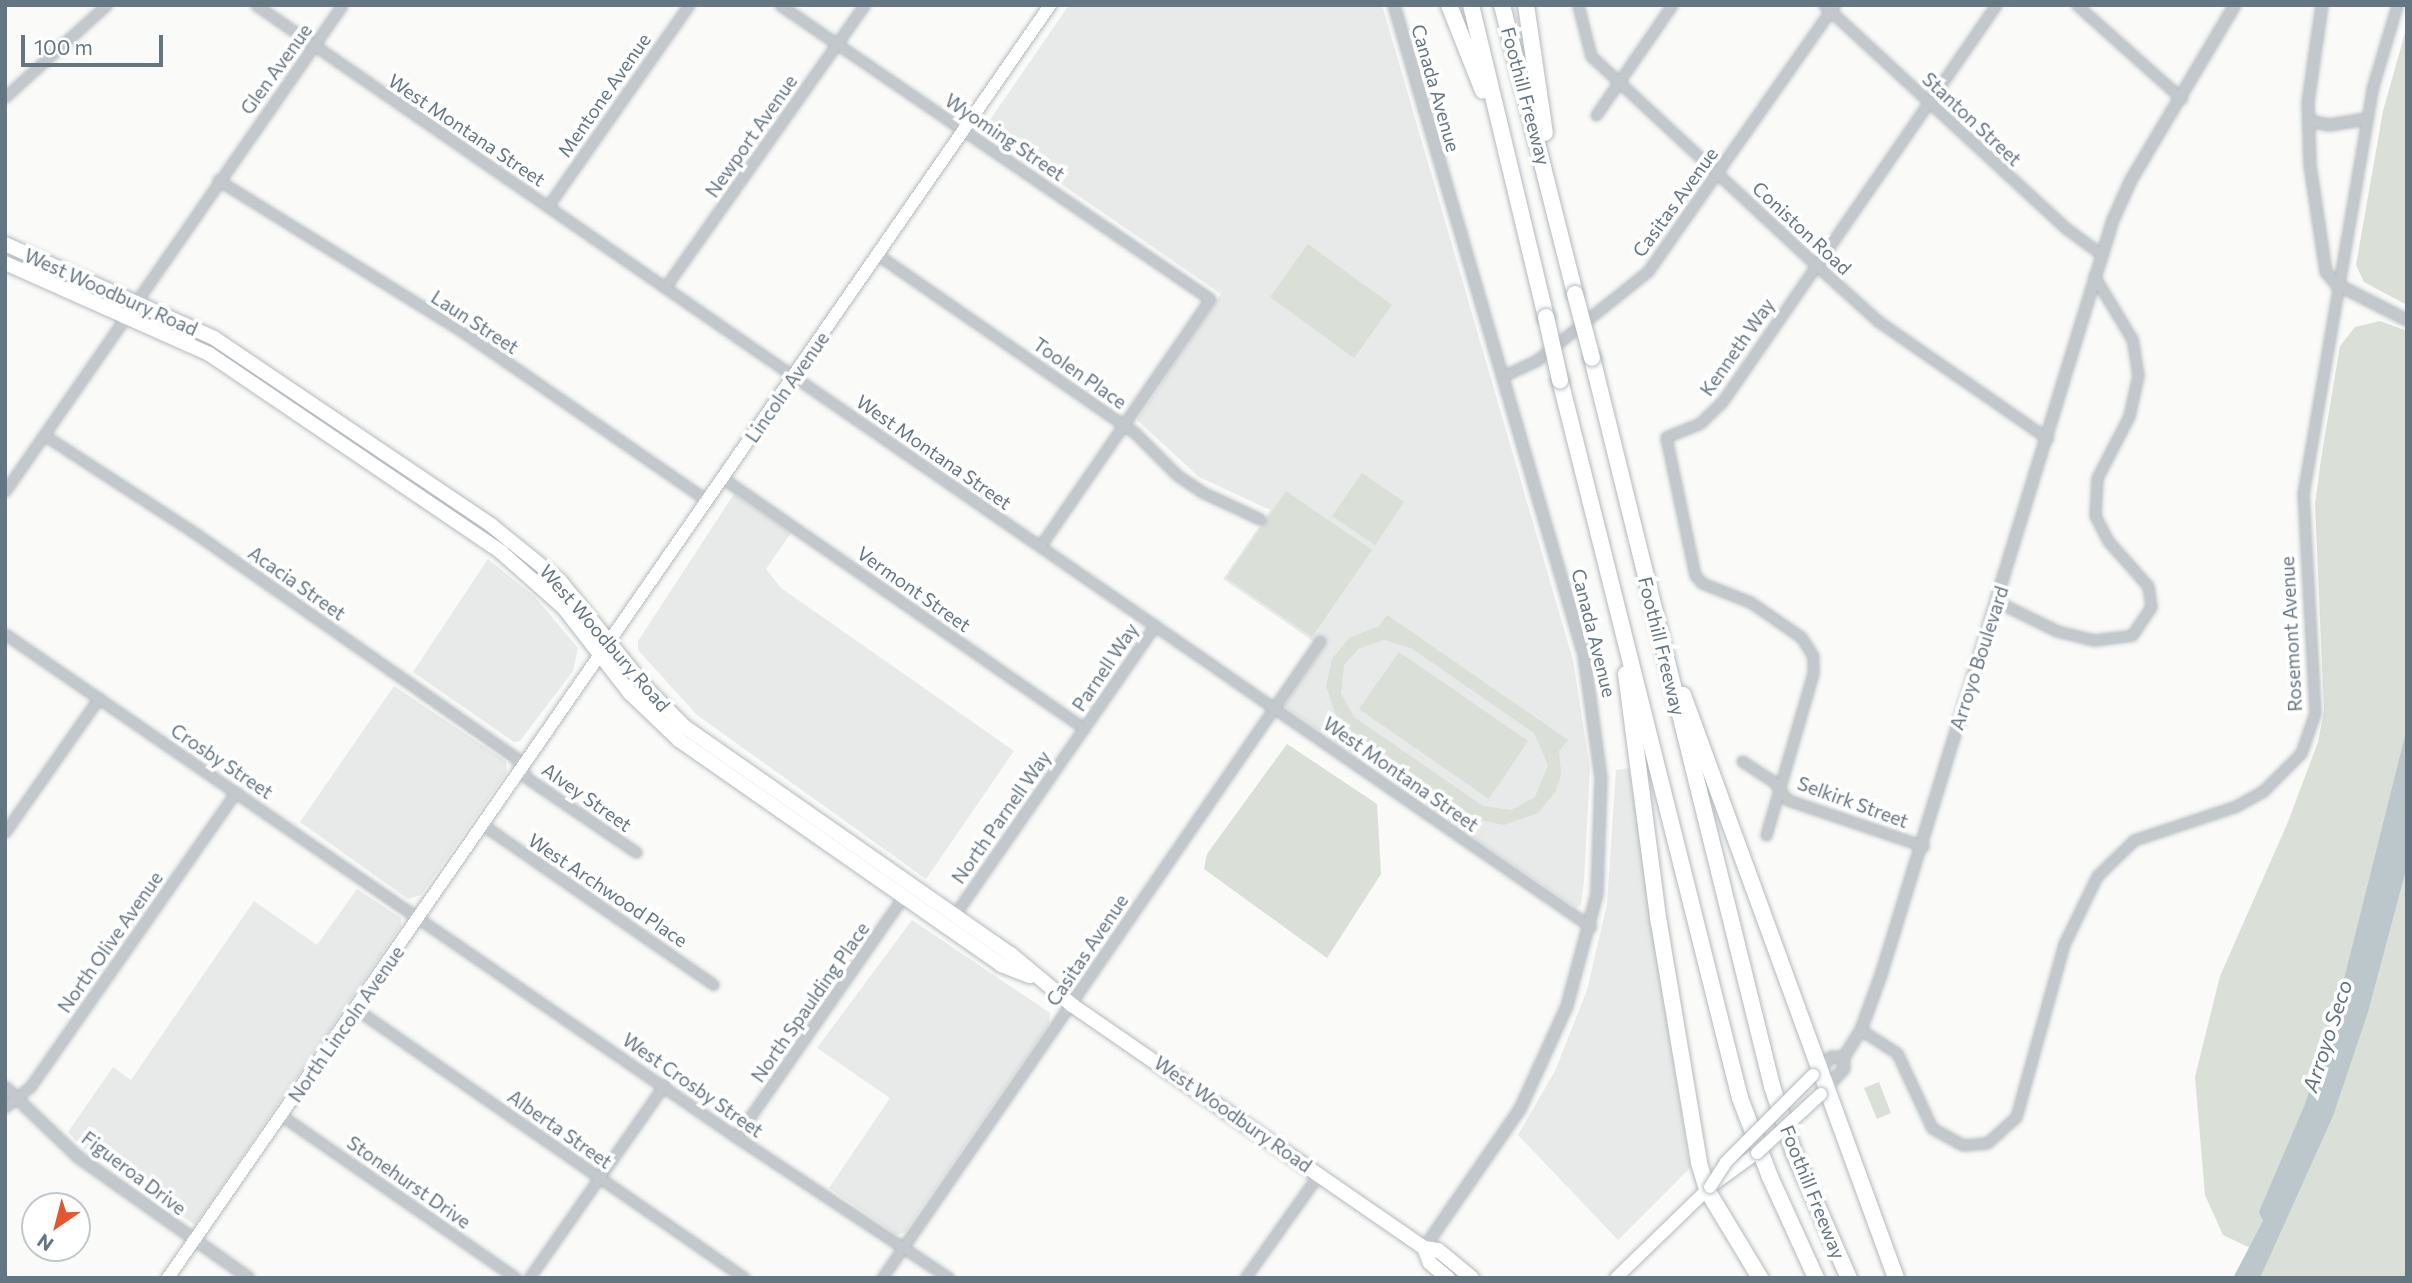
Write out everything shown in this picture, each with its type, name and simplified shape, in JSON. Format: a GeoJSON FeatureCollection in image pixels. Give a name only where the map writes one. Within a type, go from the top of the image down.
{"type":"FeatureCollection","features":[{"type":"Feature","properties":{"kind":"highway"},"geometry":{"type":"LineString","coordinates":[[1449,5],[1503,139]]}},
{"type":"Feature","properties":{"kind":"highway","name":"Foothill Freeway"},"geometry":{"type":"LineString","coordinates":[[1471,5],[1560,380],[1740,1098],[1770,1177],[1816,1278]]}},
{"type":"Feature","properties":{"kind":"highway","name":"Foothill Freeway"},"geometry":{"type":"LineString","coordinates":[[1503,5],[1772,1086],[1794,1153],[1849,1278]]}},
{"type":"Feature","properties":{"kind":"highway"},"geometry":{"type":"LineString","coordinates":[[1526,5],[1553,201]]}},
{"type":"Feature","properties":{"kind":"highway"},"geometry":{"type":"LineString","coordinates":[[1618,606],[1659,923],[1698,1161],[1709,1189],[1760,1278]]}},
{"type":"Feature","properties":{"kind":"highway"},"geometry":{"type":"LineString","coordinates":[[1655,620],[1816,1072],[1896,1278]]}},
{"type":"Feature","properties":{"kind":"main road","name":"Lincoln Avenue"},"geometry":{"type":"LineString","coordinates":[[522,768],[1050,5]]}},
{"type":"Feature","properties":{"kind":"main road","name":"West Woodbury Road"},"geometry":{"type":"LineString","coordinates":[[5,244],[137,300],[235,350],[491,525],[560,582],[646,688],[685,727],[908,891],[1424,1248],[1438,1250],[1472,1278]]}},
{"type":"Feature","properties":{"kind":"main road","name":"West Woodbury Road"},"geometry":{"type":"LineString","coordinates":[[5,263],[126,315],[236,370],[506,555],[564,608],[630,693],[679,740],[908,891]]}},
{"type":"Feature","properties":{"kind":"main road","name":"North Lincoln Avenue"},"geometry":{"type":"LineString","coordinates":[[168,1278],[197,1241],[522,768]]}},
{"type":"Feature","properties":{"kind":"main road"},"geometry":{"type":"LineString","coordinates":[[1616,1278],[1709,1189],[1726,1162],[1816,1072]]}},
{"type":"Feature","properties":{"kind":"main road","name":"Arroyo Boulevard"},"geometry":{"type":"LineString","coordinates":[[1709,1189],[1737,1171],[1824,1091]]}},
{"type":"Feature","properties":{"kind":"main road","name":"West Woodbury Road"},"geometry":{"type":"LineString","coordinates":[[1424,1248],[1430,1263],[1448,1278]]}},
{"type":"Feature","properties":{"kind":"street"},"geometry":{"type":"LineString","coordinates":[[5,97],[77,36],[106,5]]}},
{"type":"Feature","properties":{"kind":"street","name":"West Montana Street"},"geometry":{"type":"LineString","coordinates":[[256,5],[1592,927]]}},
{"type":"Feature","properties":{"kind":"street","name":"Glen Avenue"},"geometry":{"type":"LineString","coordinates":[[5,491],[218,180],[342,5]]}},
{"type":"Feature","properties":{"kind":"street","name":"Mentone Avenue"},"geometry":{"type":"LineString","coordinates":[[548,206],[689,5]]}},
{"type":"Feature","properties":{"kind":"street","name":"Wyoming Street"},"geometry":{"type":"LineString","coordinates":[[780,5],[1210,299],[1123,425]]}},
{"type":"Feature","properties":{"kind":"street","name":"Newport Avenue"},"geometry":{"type":"LineString","coordinates":[[666,286],[864,5]]}},
{"type":"Feature","properties":{"kind":"street","name":"Canada Avenue"},"geometry":{"type":"LineString","coordinates":[[1394,5],[1503,376],[1594,701],[1601,818],[1592,927],[1543,1065],[1497,1144],[1424,1248]]}},
{"type":"Feature","properties":{"kind":"street","name":"Coniston Road"},"geometry":{"type":"LineString","coordinates":[[1578,5],[1587,48],[1816,265],[1878,321],[2046,438]]}},
{"type":"Feature","properties":{"kind":"street"},"geometry":{"type":"LineString","coordinates":[[1596,115],[1672,5]]}},
{"type":"Feature","properties":{"kind":"street","name":"Kenneth Way"},"geometry":{"type":"LineString","coordinates":[[1766,835],[1813,673],[1813,656],[1801,636],[1750,602],[1702,583],[1695,575],[1666,437],[1699,424],[1722,402],[1996,5]]}},
{"type":"Feature","properties":{"kind":"street"},"geometry":{"type":"LineString","coordinates":[[2077,5],[2181,99]]}},
{"type":"Feature","properties":{"kind":"street","name":"Arroyo Boulevard"},"geometry":{"type":"LineString","coordinates":[[1824,1091],[1844,1069],[1844,1057],[1861,1031],[1923,846],[2101,254],[2130,180],[2235,5]]}},
{"type":"Feature","properties":{"kind":"street"},"geometry":{"type":"LineString","coordinates":[[2322,5],[2309,121],[2320,244],[2329,280],[2407,320]]}},
{"type":"Feature","properties":{"kind":"street","name":"Rosemont Avenue"},"geometry":{"type":"LineString","coordinates":[[1861,1031],[1897,1052],[1933,1128],[1963,1145],[1987,1143],[2016,1117],[2064,944],[2097,876],[2134,840],[2236,806],[2263,791],[2294,764],[2315,713],[2303,494],[2336,284],[2366,119],[2380,55],[2397,5]]}},
{"type":"Feature","properties":{"kind":"street","name":"Casitas Avenue"},"geometry":{"type":"LineString","coordinates":[[1503,376],[1536,360],[1648,271],[1829,7]]}},
{"type":"Feature","properties":{"kind":"street","name":"Stanton Street"},"geometry":{"type":"LineString","coordinates":[[1829,7],[2067,229],[2101,254]]}},
{"type":"Feature","properties":{"kind":"street"},"geometry":{"type":"LineString","coordinates":[[2309,121],[2329,125],[2366,119]]}},
{"type":"Feature","properties":{"kind":"street","name":"Laun Street"},"geometry":{"type":"LineString","coordinates":[[218,180],[463,332],[708,502]]}},
{"type":"Feature","properties":{"kind":"street","name":"Toolen Place"},"geometry":{"type":"LineString","coordinates":[[878,255],[1123,425],[1193,487],[1260,519]]}},
{"type":"Feature","properties":{"kind":"street"},"geometry":{"type":"LineString","coordinates":[[1998,601],[2057,631],[2094,640],[2132,635],[2151,607],[2148,586],[2108,541],[2095,516],[2097,478],[2129,416],[2138,375],[2132,339],[2094,276]]}},
{"type":"Feature","properties":{"kind":"street"},"geometry":{"type":"LineString","coordinates":[[1040,546],[1123,425]]}},
{"type":"Feature","properties":{"kind":"street","name":"Acacia Street"},"geometry":{"type":"LineString","coordinates":[[44,435],[248,570],[513,755],[522,768]]}},
{"type":"Feature","properties":{"kind":"street","name":"Vermont Street"},"geometry":{"type":"LineString","coordinates":[[724,479],[1084,728]]}},
{"type":"Feature","properties":{"kind":"street","name":"Parnell Way"},"geometry":{"type":"LineString","coordinates":[[1084,728],[1155,625]]}},
{"type":"Feature","properties":{"kind":"street","name":"Crosby Street"},"geometry":{"type":"LineString","coordinates":[[5,634],[420,918]]}},
{"type":"Feature","properties":{"kind":"street","name":"Casitas Avenue"},"geometry":{"type":"LineString","coordinates":[[883,1278],[1276,709],[1320,641]]}},
{"type":"Feature","properties":{"kind":"street"},"geometry":{"type":"LineString","coordinates":[[5,832],[99,698]]}},
{"type":"Feature","properties":{"kind":"street","name":"North Parnell Way"},"geometry":{"type":"LineString","coordinates":[[951,921],[1084,728]]}},
{"type":"Feature","properties":{"kind":"street","name":"Selkirk Street"},"geometry":{"type":"LineString","coordinates":[[1742,761],[1773,781],[1788,800],[1923,846]]}},
{"type":"Feature","properties":{"kind":"street","name":"Alvey Street"},"geometry":{"type":"LineString","coordinates":[[522,768],[527,778],[636,852]]}},
{"type":"Feature","properties":{"kind":"street","name":"North Olive Avenue"},"geometry":{"type":"LineString","coordinates":[[5,1107],[30,1087],[236,792]]}},
{"type":"Feature","properties":{"kind":"street","name":"West Archwood Place"},"geometry":{"type":"LineString","coordinates":[[483,825],[713,984]]}},
{"type":"Feature","properties":{"kind":"street","name":"North Spaulding Place"},"geometry":{"type":"LineString","coordinates":[[736,1137],[908,891]]}},
{"type":"Feature","properties":{"kind":"street","name":"West Crosby Street"},"geometry":{"type":"LineString","coordinates":[[420,918],[736,1137],[949,1278]]}},
{"type":"Feature","properties":{"kind":"street","name":"Alberta Street"},"geometry":{"type":"LineString","coordinates":[[356,1009],[744,1278]]}},
{"type":"Feature","properties":{"kind":"street"},"geometry":{"type":"LineString","coordinates":[[1816,1072],[1832,1057],[1844,1057]]}},
{"type":"Feature","properties":{"kind":"street"},"geometry":{"type":"LineString","coordinates":[[529,1278],[664,1085]]}},
{"type":"Feature","properties":{"kind":"street","name":"Figueroa Drive"},"geometry":{"type":"LineString","coordinates":[[5,1087],[78,1157],[249,1278]]}},
{"type":"Feature","properties":{"kind":"street","name":"Stonehurst Drive"},"geometry":{"type":"LineString","coordinates":[[282,1116],[516,1278]]}},
{"type":"Feature","properties":{"kind":"street"},"geometry":{"type":"LineString","coordinates":[[1245,1278],[1319,1174]]}},
{"type":"Feature","properties":{"kind":"shaded area"},"geometry":{"type":"Polygon","coordinates":[[[1069,5],[1382,5],[1573,660],[1590,769],[1584,881],[1581,905],[1576,908],[1284,706],[1323,648],[1223,579],[1270,510],[1199,477],[1137,420],[1221,294],[983,130],[1069,5]]]}},
{"type":"Feature","properties":{"kind":"shaded area"},"geometry":{"type":"Polygon","coordinates":[[[2407,26],[2407,305],[2364,282],[2356,265],[2383,111],[2407,26]]]}},
{"type":"Feature","properties":{"kind":"shaded area"},"geometry":{"type":"Polygon","coordinates":[[[1308,244],[1392,305],[1354,358],[1270,297],[1308,244]]]}},
{"type":"Feature","properties":{"kind":"shaded area"},"geometry":{"type":"Polygon","coordinates":[[[2380,321],[2407,331],[2407,1278],[2260,1278],[2269,1257],[2223,1235],[2205,1195],[2195,1077],[2220,976],[2288,822],[2318,742],[2324,711],[2315,504],[2321,459],[2340,346],[2355,327],[2380,321]]]}},
{"type":"Feature","properties":{"kind":"shaded area"},"geometry":{"type":"Polygon","coordinates":[[[1362,473],[1404,502],[1375,545],[1332,516],[1362,473]]]}},
{"type":"Feature","properties":{"kind":"shaded area"},"geometry":{"type":"Polygon","coordinates":[[[1286,491],[1372,550],[1312,637],[1226,578],[1286,491]]]}},
{"type":"Feature","properties":{"kind":"shaded area"},"geometry":{"type":"Polygon","coordinates":[[[734,494],[791,533],[766,569],[781,588],[1014,751],[926,879],[697,715],[638,650],[638,641],[734,494]]]}},
{"type":"Feature","properties":{"kind":"shaded area"},"geometry":{"type":"Polygon","coordinates":[[[488,559],[535,597],[578,648],[573,671],[520,741],[514,742],[413,672],[488,559]]]}},
{"type":"Feature","properties":{"kind":"shaded area"},"geometry":{"type":"Polygon","coordinates":[[[1387,615],[1568,740],[1559,751],[1561,774],[1556,791],[1538,813],[1504,825],[1477,819],[1338,721],[1326,686],[1332,659],[1349,638],[1379,626],[1387,615]],[[1384,640],[1358,649],[1344,665],[1341,693],[1354,717],[1483,806],[1511,810],[1535,797],[1548,765],[1534,733],[1411,648],[1384,640]]]}},
{"type":"Feature","properties":{"kind":"shaded area"},"geometry":{"type":"Polygon","coordinates":[[[1399,652],[1528,741],[1489,799],[1359,709],[1399,652]]]}},
{"type":"Feature","properties":{"kind":"shaded area"},"geometry":{"type":"Polygon","coordinates":[[[394,686],[506,761],[507,772],[421,895],[408,899],[300,822],[394,686]]]}},
{"type":"Feature","properties":{"kind":"shaded area"},"geometry":{"type":"Polygon","coordinates":[[[1287,744],[1377,804],[1381,874],[1327,958],[1204,869],[1207,854],[1287,744]]]}},
{"type":"Feature","properties":{"kind":"shaded area"},"geometry":{"type":"Polygon","coordinates":[[[1629,768],[1690,1168],[1618,1240],[1518,1135],[1555,1071],[1587,990],[1607,904],[1616,770],[1629,768]]]}},
{"type":"Feature","properties":{"kind":"shaded area"},"geometry":{"type":"Polygon","coordinates":[[[357,889],[401,918],[401,926],[195,1225],[82,1147],[68,1132],[113,1067],[131,1080],[254,901],[317,945],[357,889]]]}},
{"type":"Feature","properties":{"kind":"shaded area"},"geometry":{"type":"Polygon","coordinates":[[[912,920],[1050,1013],[1049,1024],[905,1232],[897,1235],[829,1188],[890,1098],[817,1048],[912,920]]]}},
{"type":"Feature","properties":{"kind":"shaded area"},"geometry":{"type":"Polygon","coordinates":[[[1879,1082],[1891,1113],[1877,1119],[1864,1088],[1879,1082]]]}},
{"type":"Feature","properties":{"kind":"water","name":"Arroyo Seco"},"geometry":{"type":"Polygon","coordinates":[[[2407,728],[2407,866],[2368,1012],[2333,1116],[2260,1278],[2233,1278],[2263,1221],[2259,1212],[2305,1104],[2340,995],[2407,728]]]}}]}
